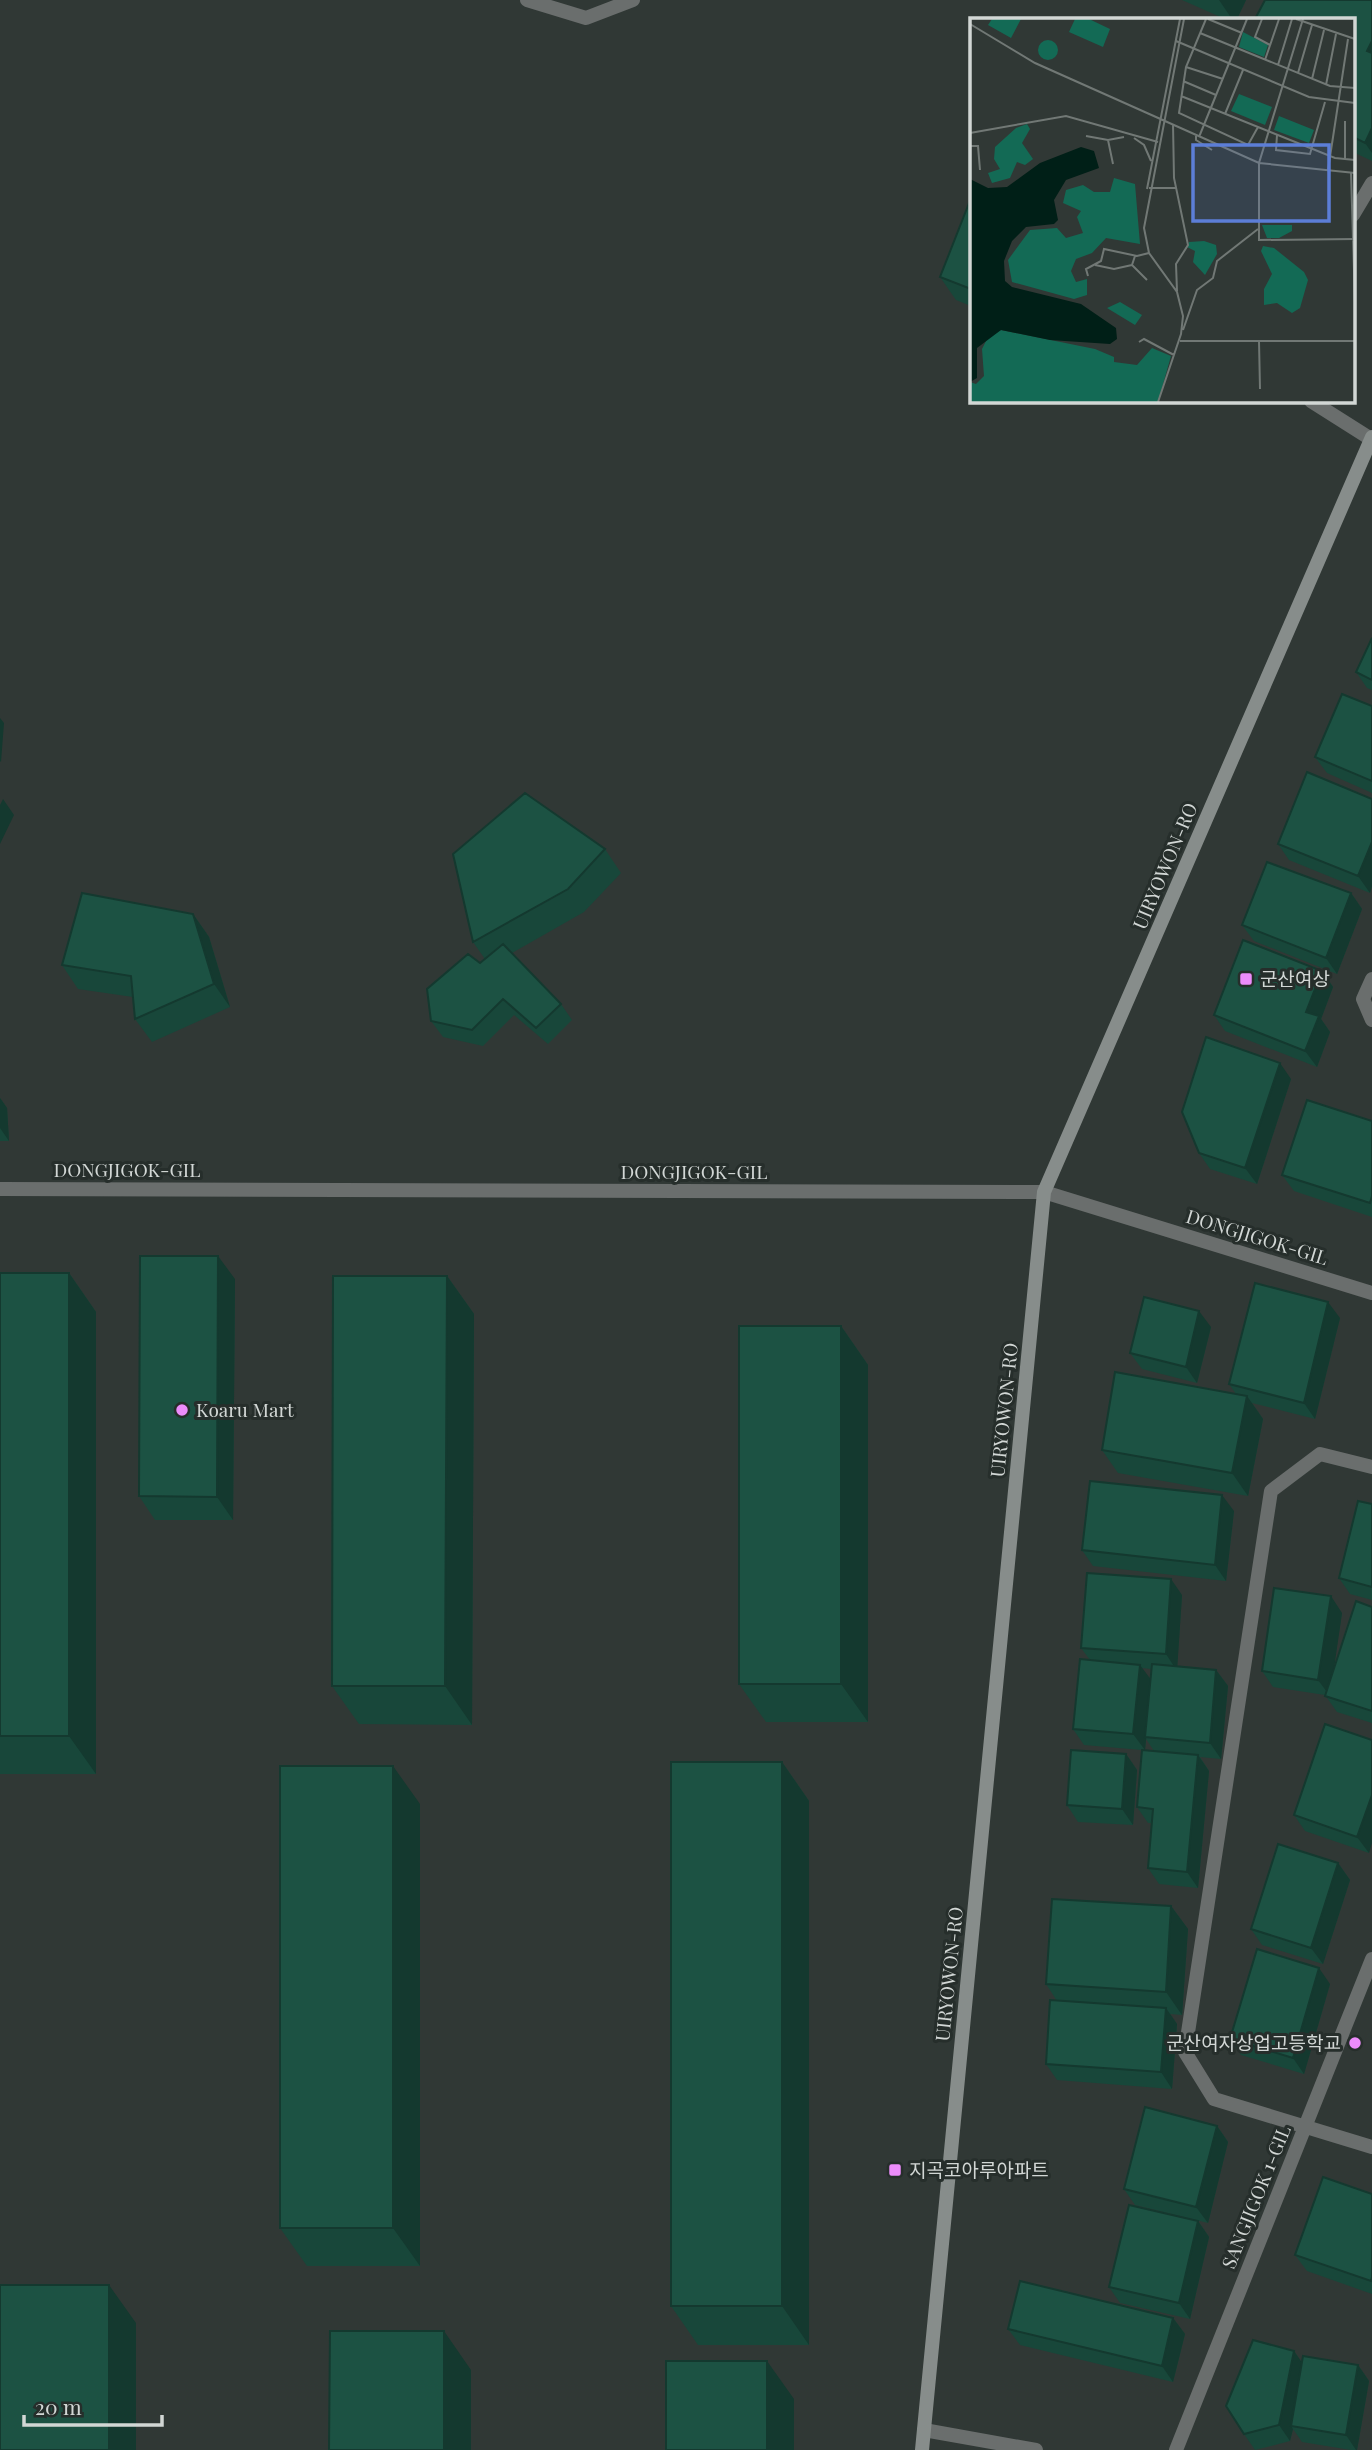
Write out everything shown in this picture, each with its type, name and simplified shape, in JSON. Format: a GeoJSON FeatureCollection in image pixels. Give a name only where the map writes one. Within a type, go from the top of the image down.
{"type":"FeatureCollection","features":[{"type":"Feature","properties":{"kind":"street"},"geometry":{"type":"LineString","coordinates":[[527,0],[586,18],[633,0]]}},
{"type":"Feature","properties":{"kind":"street"},"geometry":{"type":"LineString","coordinates":[[1354,213],[1372,183]]}},
{"type":"Feature","properties":{"kind":"street"},"geometry":{"type":"LineString","coordinates":[[1313,402],[1372,438]]}},
{"type":"Feature","properties":{"kind":"street","name":"UIRYOWON-RO"},"geometry":{"type":"LineString","coordinates":[[922,2450],[1044,1192],[1372,438]]}},
{"type":"Feature","properties":{"kind":"street"},"geometry":{"type":"LineString","coordinates":[[1372,979],[1363,999],[1372,1020]]}},
{"type":"Feature","properties":{"kind":"street","name":"DONGJIGOK-GIL"},"geometry":{"type":"LineString","coordinates":[[0,1189],[1044,1192],[1372,1293]]}},
{"type":"Feature","properties":{"kind":"street"},"geometry":{"type":"LineString","coordinates":[[1372,1467],[1320,1454],[1270,1491],[1185,2052],[1214,2099],[1372,2147]]}},
{"type":"Feature","properties":{"kind":"street","name":"SANGJIGOK 1-GIL"},"geometry":{"type":"LineString","coordinates":[[1176,2450],[1372,1959]]}},
{"type":"Feature","properties":{"kind":"street"},"geometry":{"type":"LineString","coordinates":[[924,2430],[1036,2450]]}},
{"type":"Feature","properties":{"kind":"building"},"geometry":{"type":"Polygon","coordinates":[[[1265,0],[1372,0],[1372,41],[1367,51],[1372,53],[1372,128],[1365,143],[1354,138],[1354,18],[1256,18],[1265,0]]]}},
{"type":"Feature","properties":{"kind":"building"},"geometry":{"type":"Polygon","coordinates":[[[970,201],[970,289],[940,277],[970,201]]]}},
{"type":"Feature","properties":{"kind":"building"},"geometry":{"type":"Polygon","coordinates":[[[1372,638],[1372,680],[1356,672],[1372,638]]]}},
{"type":"Feature","properties":{"kind":"building"},"geometry":{"type":"Polygon","coordinates":[[[1342,694],[1372,706],[1372,781],[1315,757],[1342,694]]]}},
{"type":"Feature","properties":{"kind":"building"},"geometry":{"type":"Polygon","coordinates":[[[1307,772],[1372,799],[1372,842],[1358,876],[1278,844],[1307,772]]]}},
{"type":"Feature","properties":{"kind":"building"},"geometry":{"type":"Polygon","coordinates":[[[525,793],[605,849],[568,889],[473,942],[453,854],[525,793]]]}},
{"type":"Feature","properties":{"kind":"building"},"geometry":{"type":"Polygon","coordinates":[[[1267,862],[1351,893],[1326,958],[1242,925],[1267,862]]]}},
{"type":"Feature","properties":{"kind":"building"},"geometry":{"type":"Polygon","coordinates":[[[82,893],[193,914],[214,984],[135,1019],[131,976],[62,965],[82,893]]]}},
{"type":"Feature","properties":{"kind":"building"},"geometry":{"type":"Polygon","coordinates":[[[1243,940],[1322,971],[1306,1012],[1319,1016],[1305,1051],[1214,1015],[1243,940]]]}},
{"type":"Feature","properties":{"kind":"building"},"geometry":{"type":"Polygon","coordinates":[[[503,944],[561,1004],[536,1028],[503,999],[472,1030],[431,1021],[427,989],[468,954],[480,963],[503,944]]]}},
{"type":"Feature","properties":{"kind":"building"},"geometry":{"type":"Polygon","coordinates":[[[1206,1037],[1280,1063],[1245,1168],[1199,1153],[1182,1112],[1206,1037]]]}},
{"type":"Feature","properties":{"kind":"building"},"geometry":{"type":"Polygon","coordinates":[[[1307,1100],[1372,1121],[1370,1203],[1282,1175],[1307,1100]]]}},
{"type":"Feature","properties":{"kind":"building"},"geometry":{"type":"Polygon","coordinates":[[[140,1256],[218,1256],[217,1497],[139,1496],[140,1256]]]}},
{"type":"Feature","properties":{"kind":"building"},"geometry":{"type":"Polygon","coordinates":[[[0,1273],[69,1273],[69,1736],[0,1736],[0,1273]]]}},
{"type":"Feature","properties":{"kind":"building"},"geometry":{"type":"Polygon","coordinates":[[[333,1276],[447,1276],[445,1686],[332,1686],[333,1276]]]}},
{"type":"Feature","properties":{"kind":"building"},"geometry":{"type":"Polygon","coordinates":[[[1255,1283],[1328,1302],[1304,1403],[1229,1384],[1255,1283]]]}},
{"type":"Feature","properties":{"kind":"building"},"geometry":{"type":"Polygon","coordinates":[[[1144,1297],[1199,1311],[1186,1367],[1130,1353],[1144,1297]]]}},
{"type":"Feature","properties":{"kind":"building"},"geometry":{"type":"Polygon","coordinates":[[[739,1326],[841,1326],[841,1684],[739,1684],[739,1326]]]}},
{"type":"Feature","properties":{"kind":"building"},"geometry":{"type":"Polygon","coordinates":[[[1115,1372],[1247,1396],[1232,1473],[1102,1450],[1115,1372]]]}},
{"type":"Feature","properties":{"kind":"building"},"geometry":{"type":"Polygon","coordinates":[[[1090,1481],[1222,1495],[1215,1565],[1082,1550],[1090,1481]]]}},
{"type":"Feature","properties":{"kind":"building"},"geometry":{"type":"Polygon","coordinates":[[[1358,1501],[1372,1504],[1372,1587],[1339,1578],[1358,1501]]]}},
{"type":"Feature","properties":{"kind":"building"},"geometry":{"type":"Polygon","coordinates":[[[1087,1573],[1171,1579],[1166,1654],[1081,1648],[1087,1573]]]}},
{"type":"Feature","properties":{"kind":"building"},"geometry":{"type":"Polygon","coordinates":[[[1274,1588],[1331,1596],[1318,1680],[1262,1671],[1274,1588]]]}},
{"type":"Feature","properties":{"kind":"building"},"geometry":{"type":"Polygon","coordinates":[[[1356,1601],[1372,1607],[1372,1711],[1325,1696],[1356,1601]]]}},
{"type":"Feature","properties":{"kind":"building"},"geometry":{"type":"Polygon","coordinates":[[[1080,1659],[1140,1665],[1133,1734],[1073,1729],[1080,1659]]]}},
{"type":"Feature","properties":{"kind":"building"},"geometry":{"type":"Polygon","coordinates":[[[1152,1664],[1216,1670],[1210,1743],[1145,1737],[1152,1664]]]}},
{"type":"Feature","properties":{"kind":"building"},"geometry":{"type":"Polygon","coordinates":[[[1325,1724],[1372,1740],[1372,1795],[1357,1837],[1294,1815],[1325,1724]]]}},
{"type":"Feature","properties":{"kind":"building"},"geometry":{"type":"Polygon","coordinates":[[[1071,1750],[1126,1754],[1122,1809],[1067,1805],[1071,1750]]]}},
{"type":"Feature","properties":{"kind":"building"},"geometry":{"type":"Polygon","coordinates":[[[1142,1750],[1198,1755],[1187,1872],[1148,1868],[1153,1809],[1137,1807],[1142,1750]]]}},
{"type":"Feature","properties":{"kind":"building"},"geometry":{"type":"Polygon","coordinates":[[[671,1762],[782,1762],[782,2306],[671,2306],[671,1762]]]}},
{"type":"Feature","properties":{"kind":"building"},"geometry":{"type":"Polygon","coordinates":[[[280,1766],[393,1766],[393,2228],[280,2228],[280,1766]]]}},
{"type":"Feature","properties":{"kind":"building"},"geometry":{"type":"Polygon","coordinates":[[[1278,1844],[1338,1863],[1311,1948],[1251,1929],[1278,1844]]]}},
{"type":"Feature","properties":{"kind":"building"},"geometry":{"type":"Polygon","coordinates":[[[1052,1899],[1171,1906],[1166,1992],[1046,1984],[1052,1899]]]}},
{"type":"Feature","properties":{"kind":"building"},"geometry":{"type":"Polygon","coordinates":[[[1257,1949],[1319,1968],[1293,2058],[1230,2039],[1257,1949]]]}},
{"type":"Feature","properties":{"kind":"building"},"geometry":{"type":"Polygon","coordinates":[[[1050,2000],[1166,2008],[1161,2072],[1046,2064],[1050,2000]]]}},
{"type":"Feature","properties":{"kind":"building"},"geometry":{"type":"Polygon","coordinates":[[[1145,2107],[1217,2126],[1196,2207],[1124,2189],[1145,2107]]]}},
{"type":"Feature","properties":{"kind":"building"},"geometry":{"type":"Polygon","coordinates":[[[1323,2177],[1372,2194],[1371,2281],[1295,2255],[1323,2177]]]}},
{"type":"Feature","properties":{"kind":"building"},"geometry":{"type":"Polygon","coordinates":[[[1129,2205],[1198,2221],[1179,2303],[1109,2287],[1129,2205]]]}},
{"type":"Feature","properties":{"kind":"building"},"geometry":{"type":"Polygon","coordinates":[[[1020,2281],[1173,2318],[1162,2366],[1008,2329],[1020,2281]]]}},
{"type":"Feature","properties":{"kind":"building"},"geometry":{"type":"Polygon","coordinates":[[[0,2285],[109,2285],[109,2450],[0,2450],[0,2285]]]}},
{"type":"Feature","properties":{"kind":"building"},"geometry":{"type":"Polygon","coordinates":[[[330,2331],[444,2331],[444,2450],[329,2450],[330,2331]]]}},
{"type":"Feature","properties":{"kind":"building"},"geometry":{"type":"Polygon","coordinates":[[[1253,2340],[1294,2351],[1279,2425],[1244,2434],[1226,2406],[1253,2340]]]}},
{"type":"Feature","properties":{"kind":"building"},"geometry":{"type":"Polygon","coordinates":[[[1303,2356],[1358,2365],[1346,2435],[1291,2426],[1303,2356]]]}},
{"type":"Feature","properties":{"kind":"building"},"geometry":{"type":"Polygon","coordinates":[[[666,2361],[767,2361],[767,2450],[666,2450],[666,2361]]]}},
{"type":"Feature","properties":{"kind":"place","name":"군산여상"},"geometry":{"type":"Point","coordinates":[1246,979]}},
{"type":"Feature","properties":{"kind":"place","name":"Koaru Mart"},"geometry":{"type":"Point","coordinates":[182,1410]}},
{"type":"Feature","properties":{"kind":"place","name":"군산여자상업고등학교"},"geometry":{"type":"Point","coordinates":[1355,2043]}},
{"type":"Feature","properties":{"kind":"place","name":"지곡코아루아파트"},"geometry":{"type":"Point","coordinates":[895,2170]}}]}
